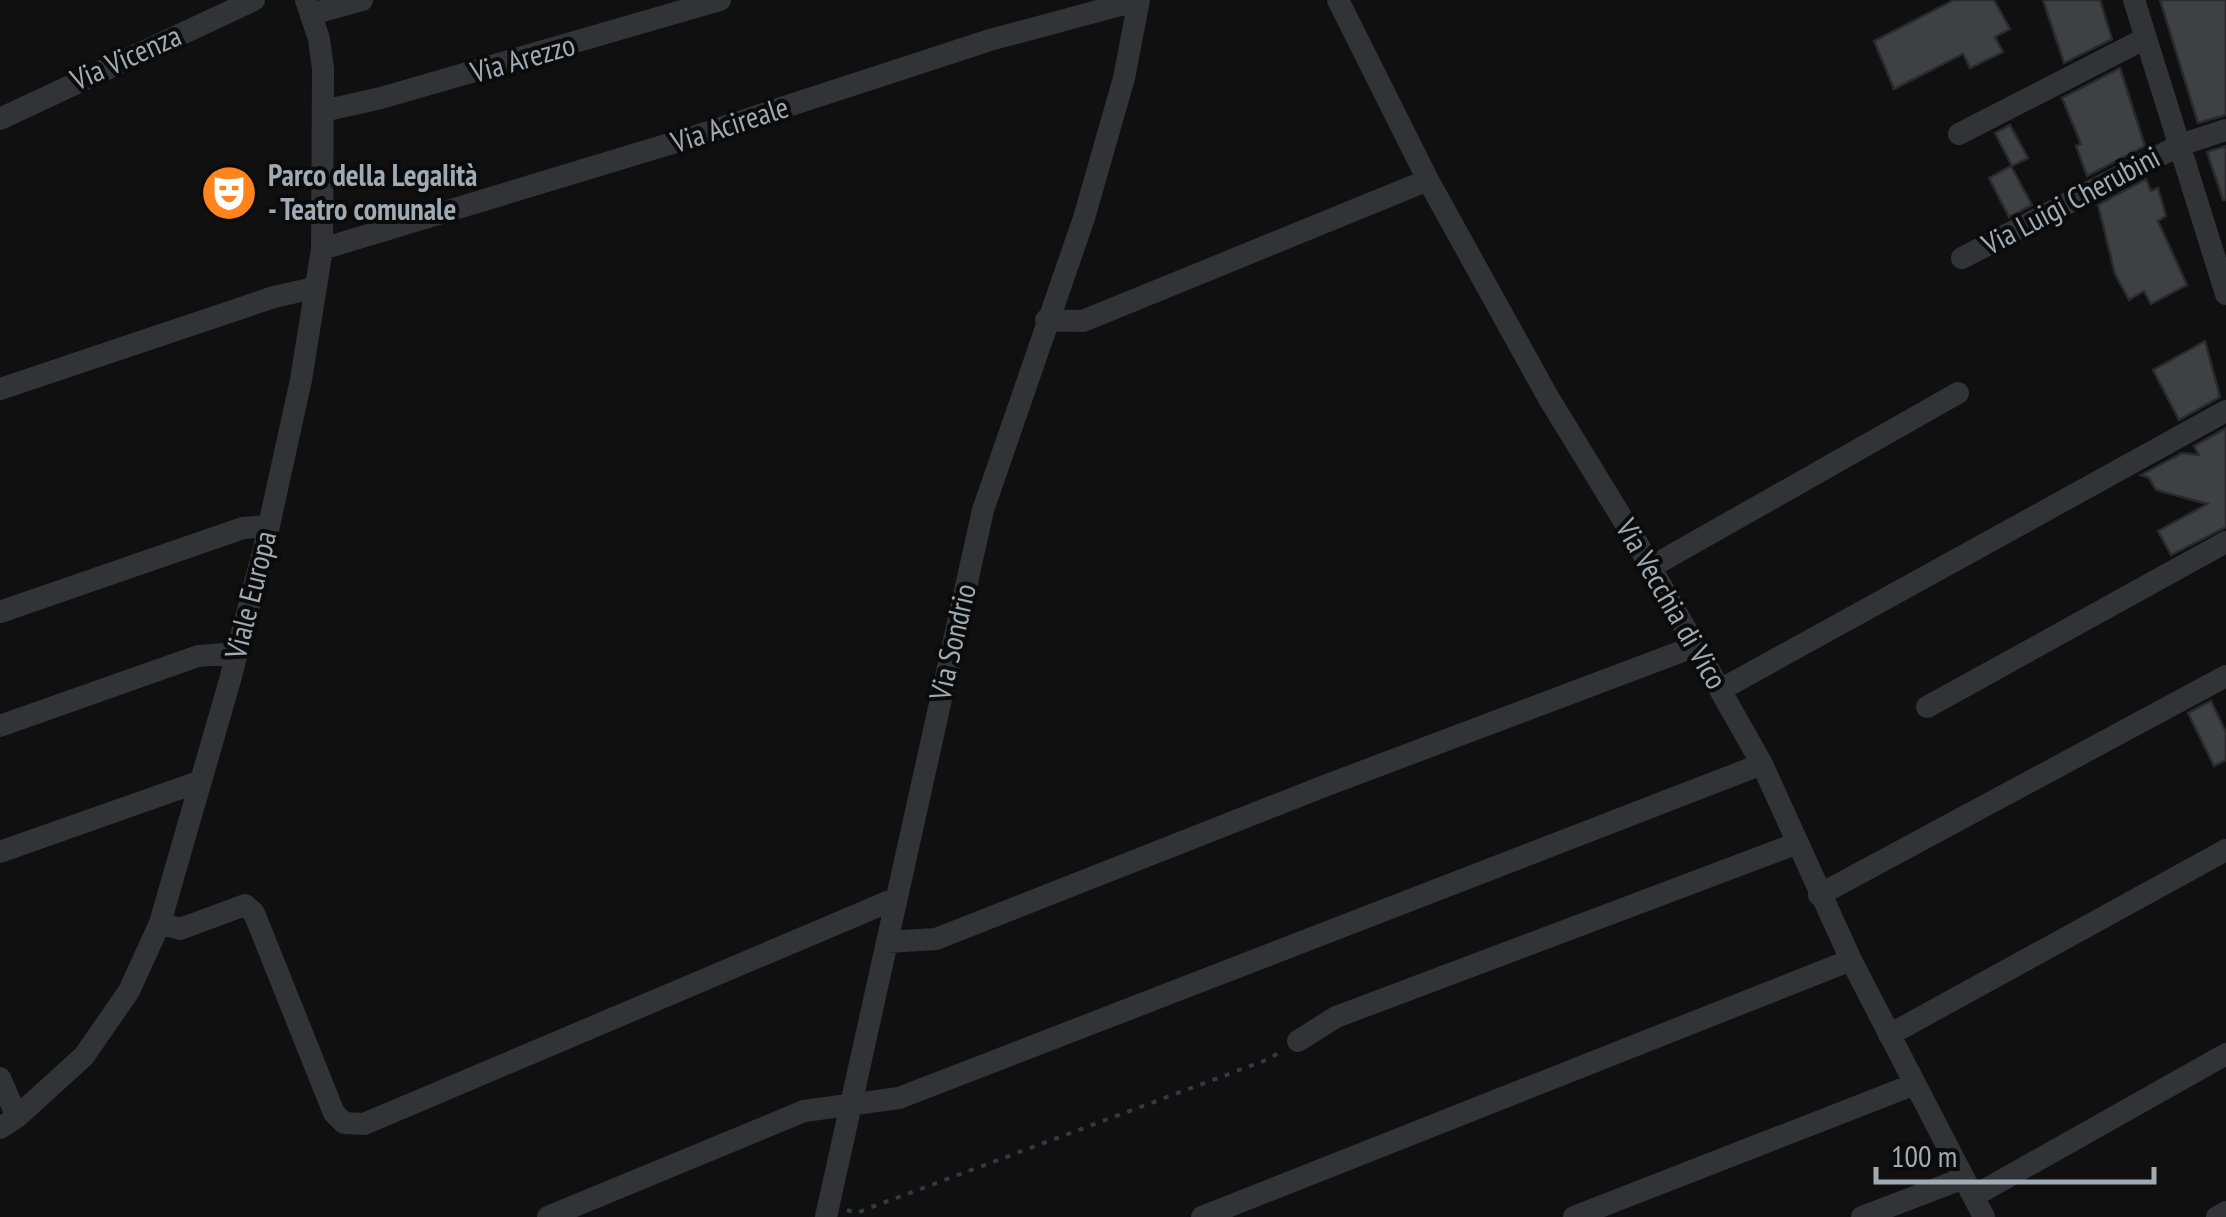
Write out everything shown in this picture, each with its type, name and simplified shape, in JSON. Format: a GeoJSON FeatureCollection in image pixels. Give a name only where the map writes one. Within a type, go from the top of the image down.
{"type":"FeatureCollection","features":[{"type":"Feature","properties":{"kind":"street","name":"Via Vicenza"},"geometry":{"type":"LineString","coordinates":[[0,118],[254,0]]}},
{"type":"Feature","properties":{"kind":"street"},"geometry":{"type":"LineString","coordinates":[[309,7],[362,0]]}},
{"type":"Feature","properties":{"kind":"street","name":"Via Arezzo"},"geometry":{"type":"LineString","coordinates":[[323,111],[720,0]]}},
{"type":"Feature","properties":{"kind":"street","name":"Via Sondrio"},"geometry":{"type":"LineString","coordinates":[[828,1211],[983,510],[1084,218],[1124,78],[1139,0]]}},
{"type":"Feature","properties":{"kind":"street","name":"Via Acireale"},"geometry":{"type":"LineString","coordinates":[[322,249],[699,135],[990,40],[1139,0]]}},
{"type":"Feature","properties":{"kind":"street","name":"Via Vecchia di Vico"},"geometry":{"type":"LineString","coordinates":[[1338,0],[1428,180],[1548,396],[1762,764],[1850,960],[1974,1197]]}},
{"type":"Feature","properties":{"kind":"street"},"geometry":{"type":"LineString","coordinates":[[2134,0],[2226,294]]}},
{"type":"Feature","properties":{"kind":"street","name":"Viale Europa"},"geometry":{"type":"LineString","coordinates":[[9,1123],[84,1056],[129,991],[160,923],[237,652],[301,380],[322,249],[323,70],[309,7]]}},
{"type":"Feature","properties":{"kind":"street"},"geometry":{"type":"LineString","coordinates":[[1958,134],[2146,38]]}},
{"type":"Feature","properties":{"kind":"street","name":"Via Luigi Cherubini"},"geometry":{"type":"LineString","coordinates":[[1962,258],[2180,145],[2226,130]]}},
{"type":"Feature","properties":{"kind":"street"},"geometry":{"type":"LineString","coordinates":[[1046,320],[1083,321],[1428,180]]}},
{"type":"Feature","properties":{"kind":"street"},"geometry":{"type":"LineString","coordinates":[[0,389],[274,297],[314,288]]}},
{"type":"Feature","properties":{"kind":"street"},"geometry":{"type":"LineString","coordinates":[[1651,568],[1958,393]]}},
{"type":"Feature","properties":{"kind":"street"},"geometry":{"type":"LineString","coordinates":[[1720,690],[2226,411]]}},
{"type":"Feature","properties":{"kind":"street"},"geometry":{"type":"LineString","coordinates":[[0,612],[174,550],[244,528],[269,526]]}},
{"type":"Feature","properties":{"kind":"street"},"geometry":{"type":"LineString","coordinates":[[1928,707],[2226,542]]}},
{"type":"Feature","properties":{"kind":"street"},"geometry":{"type":"LineString","coordinates":[[887,942],[936,938],[1696,646]]}},
{"type":"Feature","properties":{"kind":"street"},"geometry":{"type":"LineString","coordinates":[[0,726],[198,656],[237,652]]}},
{"type":"Feature","properties":{"kind":"street"},"geometry":{"type":"LineString","coordinates":[[1819,895],[2226,676]]}},
{"type":"Feature","properties":{"kind":"street"},"geometry":{"type":"LineString","coordinates":[[548,1217],[804,1111],[899,1098],[1762,764]]}},
{"type":"Feature","properties":{"kind":"street"},"geometry":{"type":"LineString","coordinates":[[0,852],[201,781]]}},
{"type":"Feature","properties":{"kind":"street"},"geometry":{"type":"LineString","coordinates":[[1298,1041],[1336,1017],[1798,844]]}},
{"type":"Feature","properties":{"kind":"street"},"geometry":{"type":"LineString","coordinates":[[1889,1035],[2226,850]]}},
{"type":"Feature","properties":{"kind":"street"},"geometry":{"type":"LineString","coordinates":[[160,923],[180,928],[245,904],[254,913],[334,1113],[344,1123],[364,1124],[897,898]]}},
{"type":"Feature","properties":{"kind":"street"},"geometry":{"type":"LineString","coordinates":[[1202,1217],[1850,960]]}},
{"type":"Feature","properties":{"kind":"street"},"geometry":{"type":"LineString","coordinates":[[1862,1217],[1974,1197],[2226,1054]]}},
{"type":"Feature","properties":{"kind":"street"},"geometry":{"type":"LineString","coordinates":[[0,1078],[9,1123]]}},
{"type":"Feature","properties":{"kind":"street"},"geometry":{"type":"LineString","coordinates":[[1574,1217],[1915,1084]]}},
{"type":"Feature","properties":{"kind":"street"},"geometry":{"type":"LineString","coordinates":[[2217,1217],[2226,1212]]}},
{"type":"Feature","properties":{"kind":"path"},"geometry":{"type":"LineString","coordinates":[[828,1211],[856,1213],[1269,1059],[1298,1041]]}},
{"type":"Feature","properties":{"kind":"building"},"geometry":{"type":"Polygon","coordinates":[[[1954,0],[1994,0],[2010,29],[1995,37],[2003,52],[1970,68],[1963,54],[1894,89],[1874,41],[1954,0]]]}},
{"type":"Feature","properties":{"kind":"building"},"geometry":{"type":"Polygon","coordinates":[[[2043,0],[2100,0],[2112,39],[2064,63],[2043,0]]]}},
{"type":"Feature","properties":{"kind":"building"},"geometry":{"type":"Polygon","coordinates":[[[2160,0],[2226,0],[2226,115],[2198,123],[2160,0]]]}},
{"type":"Feature","properties":{"kind":"building"},"geometry":{"type":"Polygon","coordinates":[[[2120,68],[2145,146],[2087,176],[2076,146],[2081,144],[2062,98],[2120,68]]]}},
{"type":"Feature","properties":{"kind":"building"},"geometry":{"type":"Polygon","coordinates":[[[2010,125],[2028,158],[2012,166],[1995,133],[2010,125]]]}},
{"type":"Feature","properties":{"kind":"building"},"geometry":{"type":"Polygon","coordinates":[[[2226,146],[2226,200],[2223,200],[2207,152],[2226,146]]]}},
{"type":"Feature","properties":{"kind":"building"},"geometry":{"type":"Polygon","coordinates":[[[2011,166],[2032,205],[2009,217],[1989,178],[2011,166]]]}},
{"type":"Feature","properties":{"kind":"building"},"geometry":{"type":"Polygon","coordinates":[[[2146,179],[2151,191],[2158,188],[2166,216],[2158,221],[2187,285],[2151,304],[2144,291],[2129,300],[2115,274],[2098,205],[2146,179]]]}},
{"type":"Feature","properties":{"kind":"building"},"geometry":{"type":"Polygon","coordinates":[[[2205,341],[2220,397],[2179,420],[2153,370],[2205,341]]]}},
{"type":"Feature","properties":{"kind":"building"},"geometry":{"type":"Polygon","coordinates":[[[2226,428],[2226,527],[2171,555],[2158,531],[2207,504],[2156,490],[2149,478],[2141,475],[2182,453],[2199,455],[2194,446],[2226,428]]]}},
{"type":"Feature","properties":{"kind":"building"},"geometry":{"type":"Polygon","coordinates":[[[2211,701],[2226,732],[2226,760],[2214,766],[2188,713],[2211,701]]]}},
{"type":"Feature","properties":{"kind":"place","name":"Parco della Legalità - Teatro comunale"},"geometry":{"type":"Point","coordinates":[229,193]}}]}
